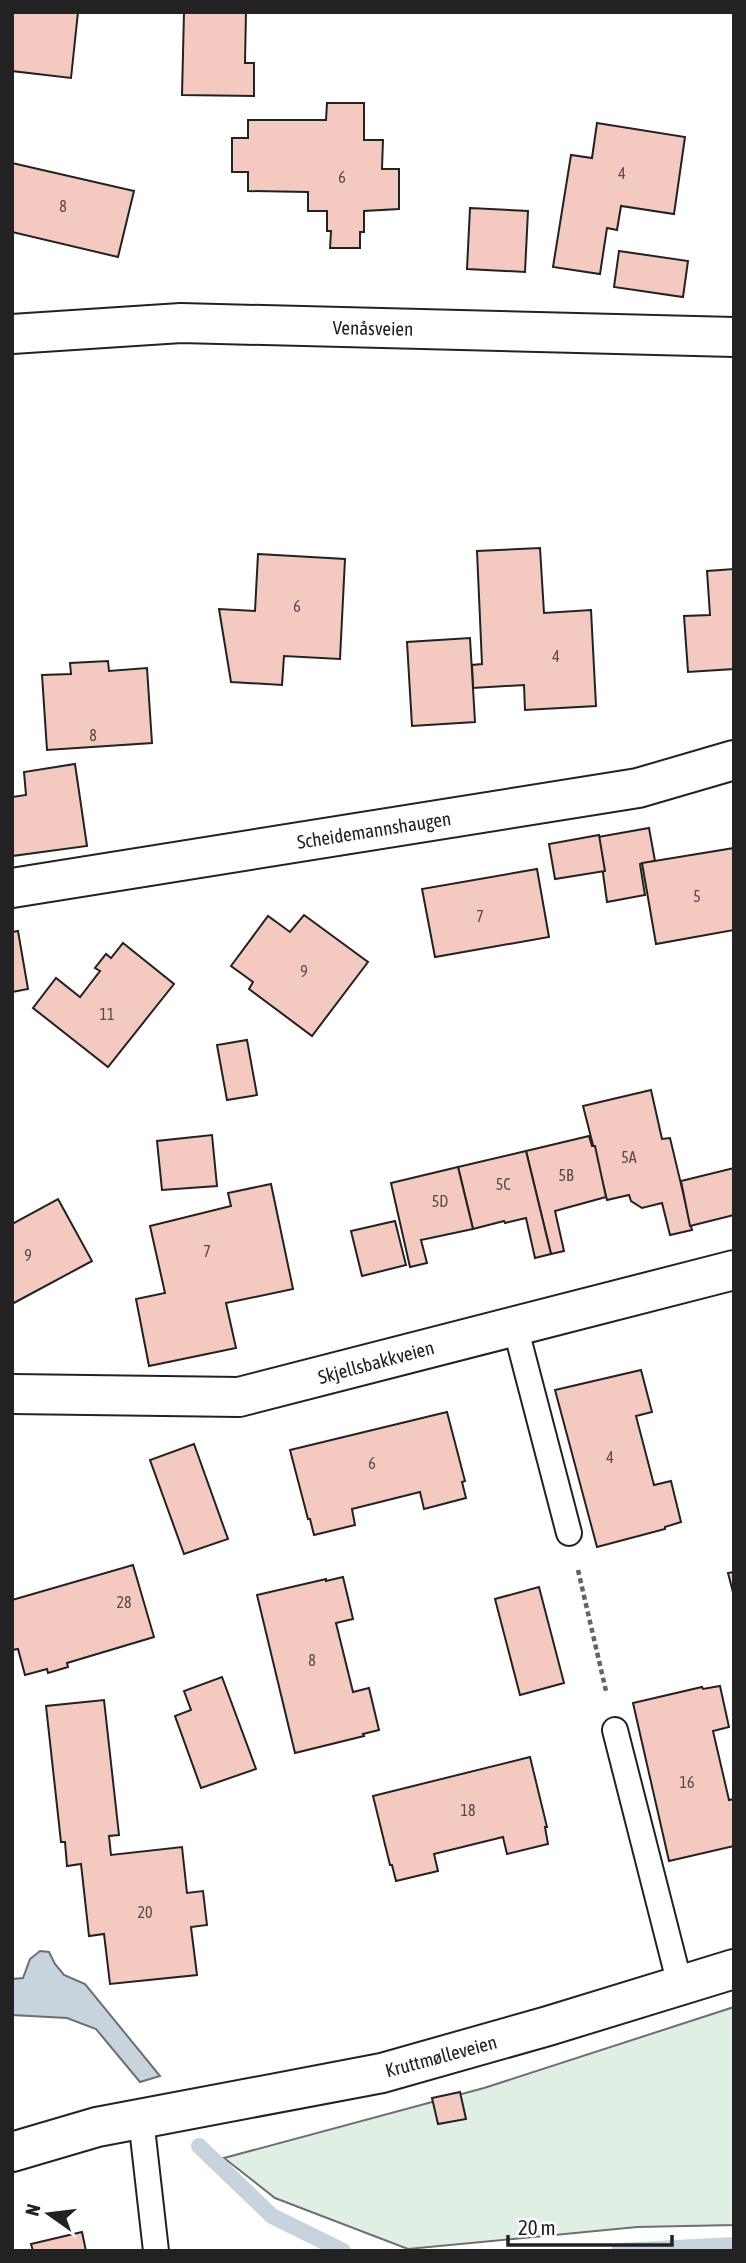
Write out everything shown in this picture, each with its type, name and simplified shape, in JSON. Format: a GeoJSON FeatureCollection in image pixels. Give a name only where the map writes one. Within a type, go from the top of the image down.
{"type":"FeatureCollection","features":[{"type":"Feature","properties":{"kind":"street","name":"Venåsveien"},"geometry":{"type":"LineString","coordinates":[[12,334],[181,323],[734,337]]}},
{"type":"Feature","properties":{"kind":"street","name":"Scheidemannshaugen"},"geometry":{"type":"LineString","coordinates":[[12,888],[638,788],[734,760]]}},
{"type":"Feature","properties":{"kind":"street","name":"Skjellsbakkveien"},"geometry":{"type":"LineString","coordinates":[[12,1394],[239,1397],[734,1270]]}},
{"type":"Feature","properties":{"kind":"street","name":"Kruttmølleveien"},"geometry":{"type":"LineString","coordinates":[[12,2152],[97,2127],[382,2073],[734,1969]]}},
{"type":"Feature","properties":{"kind":"lane"},"geometry":{"type":"LineString","coordinates":[[515,1326],[569,1533]]}},
{"type":"Feature","properties":{"kind":"lane"},"geometry":{"type":"LineString","coordinates":[[615,1730],[680,1985]]}},
{"type":"Feature","properties":{"kind":"lane"},"geometry":{"type":"LineString","coordinates":[[141,2119],[156,2251]]}},
{"type":"Feature","properties":{"kind":"path"},"geometry":{"type":"LineString","coordinates":[[569,1533],[615,1730]]}},
{"type":"Feature","properties":{"kind":"green space"},"geometry":{"type":"Polygon","coordinates":[[[734,2007],[734,2225],[637,2227],[408,2249],[275,2198],[224,2158],[484,2088],[734,2007]]]}},
{"type":"Feature","properties":{"kind":"shaded area"},"geometry":{"type":"Polygon","coordinates":[[[40,1951],[49,1952],[64,1975],[85,1984],[160,2076],[140,2082],[96,2029],[67,2018],[12,2015],[12,1979],[23,1978],[30,1959],[40,1951]]]}},
{"type":"Feature","properties":{"kind":"building"},"geometry":{"type":"Polygon","coordinates":[[[12,12],[78,12],[71,78],[12,71],[12,12]]]}},
{"type":"Feature","properties":{"kind":"building"},"geometry":{"type":"Polygon","coordinates":[[[184,12],[246,12],[245,63],[254,63],[254,96],[182,95],[184,12]]]}},
{"type":"Feature","properties":{"kind":"building"},"geometry":{"type":"Polygon","coordinates":[[[327,103],[364,103],[364,140],[383,140],[382,169],[399,169],[399,209],[364,211],[364,232],[360,232],[360,248],[330,248],[331,231],[327,231],[327,211],[308,211],[308,192],[248,191],[248,172],[232,172],[232,138],[248,138],[248,120],[326,120],[327,103]]]}},
{"type":"Feature","properties":{"kind":"building"},"geometry":{"type":"Polygon","coordinates":[[[597,123],[685,137],[674,214],[621,206],[617,230],[607,228],[600,274],[553,267],[571,155],[592,158],[597,123]]]}},
{"type":"Feature","properties":{"kind":"building"},"geometry":{"type":"Polygon","coordinates":[[[12,163],[134,191],[118,257],[12,232],[12,163]]]}},
{"type":"Feature","properties":{"kind":"building"},"geometry":{"type":"Polygon","coordinates":[[[470,208],[528,211],[525,272],[467,269],[470,208]]]}},
{"type":"Feature","properties":{"kind":"building"},"geometry":{"type":"Polygon","coordinates":[[[619,251],[688,261],[683,297],[614,287],[619,251]]]}},
{"type":"Feature","properties":{"kind":"building"},"geometry":{"type":"Polygon","coordinates":[[[540,548],[544,613],[591,610],[596,706],[525,710],[524,685],[473,688],[472,665],[482,664],[477,551],[540,548]]]}},
{"type":"Feature","properties":{"kind":"building"},"geometry":{"type":"Polygon","coordinates":[[[258,554],[345,559],[340,659],[284,656],[282,685],[231,682],[219,609],[255,611],[258,554]]]}},
{"type":"Feature","properties":{"kind":"building"},"geometry":{"type":"Polygon","coordinates":[[[734,569],[734,669],[688,672],[684,616],[710,615],[707,571],[734,569]]]}},
{"type":"Feature","properties":{"kind":"building"},"geometry":{"type":"Polygon","coordinates":[[[470,638],[475,722],[412,726],[407,642],[470,638]]]}},
{"type":"Feature","properties":{"kind":"building"},"geometry":{"type":"Polygon","coordinates":[[[108,661],[109,671],[147,668],[152,743],[47,750],[42,675],[71,674],[70,663],[108,661]]]}},
{"type":"Feature","properties":{"kind":"building"},"geometry":{"type":"Polygon","coordinates":[[[75,764],[87,846],[12,856],[12,797],[26,795],[24,772],[75,764]]]}},
{"type":"Feature","properties":{"kind":"building"},"geometry":{"type":"Polygon","coordinates":[[[649,828],[655,861],[640,864],[645,895],[607,902],[598,837],[649,828]]]}},
{"type":"Feature","properties":{"kind":"building"},"geometry":{"type":"Polygon","coordinates":[[[599,835],[605,871],[555,879],[549,844],[599,835]]]}},
{"type":"Feature","properties":{"kind":"building"},"geometry":{"type":"Polygon","coordinates":[[[734,848],[734,930],[656,944],[642,863],[734,848]]]}},
{"type":"Feature","properties":{"kind":"building"},"geometry":{"type":"Polygon","coordinates":[[[537,869],[549,937],[435,957],[422,889],[537,869]]]}},
{"type":"Feature","properties":{"kind":"building"},"geometry":{"type":"Polygon","coordinates":[[[304,915],[368,962],[312,1036],[249,989],[253,982],[231,966],[268,916],[290,932],[304,915]]]}},
{"type":"Feature","properties":{"kind":"building"},"geometry":{"type":"Polygon","coordinates":[[[18,931],[28,989],[12,992],[12,932],[18,931]]]}},
{"type":"Feature","properties":{"kind":"building"},"geometry":{"type":"Polygon","coordinates":[[[123,943],[174,984],[108,1067],[33,1008],[56,978],[80,997],[100,971],[95,968],[106,954],[111,958],[123,943]]]}},
{"type":"Feature","properties":{"kind":"building"},"geometry":{"type":"Polygon","coordinates":[[[247,1040],[257,1095],[227,1100],[217,1045],[247,1040]]]}},
{"type":"Feature","properties":{"kind":"building"},"geometry":{"type":"Polygon","coordinates":[[[651,1090],[662,1139],[670,1138],[692,1230],[670,1235],[662,1203],[642,1208],[631,1201],[629,1195],[607,1200],[583,1106],[651,1090]]]}},
{"type":"Feature","properties":{"kind":"building"},"geometry":{"type":"Polygon","coordinates":[[[212,1135],[217,1186],[162,1190],[157,1141],[212,1135]]]}},
{"type":"Feature","properties":{"kind":"building"},"geometry":{"type":"Polygon","coordinates":[[[589,1136],[592,1146],[595,1146],[606,1197],[555,1211],[564,1251],[551,1254],[526,1151],[589,1136]]]}},
{"type":"Feature","properties":{"kind":"building"},"geometry":{"type":"Polygon","coordinates":[[[526,1151],[551,1254],[535,1258],[526,1218],[473,1229],[458,1167],[526,1151]]]}},
{"type":"Feature","properties":{"kind":"building"},"geometry":{"type":"Polygon","coordinates":[[[458,1167],[473,1229],[421,1240],[427,1263],[410,1267],[391,1183],[458,1167]]]}},
{"type":"Feature","properties":{"kind":"building"},"geometry":{"type":"Polygon","coordinates":[[[734,1168],[734,1215],[690,1226],[681,1181],[734,1168]]]}},
{"type":"Feature","properties":{"kind":"building"},"geometry":{"type":"Polygon","coordinates":[[[271,1184],[293,1289],[226,1303],[236,1348],[149,1366],[136,1299],[165,1293],[150,1226],[231,1206],[228,1193],[271,1184]]]}},
{"type":"Feature","properties":{"kind":"building"},"geometry":{"type":"Polygon","coordinates":[[[58,1199],[92,1261],[12,1304],[12,1224],[58,1199]]]}},
{"type":"Feature","properties":{"kind":"building"},"geometry":{"type":"Polygon","coordinates":[[[395,1221],[406,1265],[362,1276],[351,1231],[395,1221]]]}},
{"type":"Feature","properties":{"kind":"building"},"geometry":{"type":"Polygon","coordinates":[[[641,1370],[652,1412],[636,1416],[654,1485],[671,1481],[681,1522],[665,1529],[597,1547],[555,1390],[641,1370]]]}},
{"type":"Feature","properties":{"kind":"building"},"geometry":{"type":"Polygon","coordinates":[[[447,1412],[465,1481],[462,1482],[466,1498],[424,1509],[420,1492],[352,1509],[355,1525],[314,1535],[290,1450],[447,1412]]]}},
{"type":"Feature","properties":{"kind":"building"},"geometry":{"type":"Polygon","coordinates":[[[194,1444],[228,1539],[184,1554],[150,1460],[194,1444]]]}},
{"type":"Feature","properties":{"kind":"building"},"geometry":{"type":"Polygon","coordinates":[[[133,1565],[154,1637],[67,1663],[68,1667],[48,1673],[47,1669],[25,1675],[18,1649],[12,1650],[12,1600],[133,1565]]]}},
{"type":"Feature","properties":{"kind":"building"},"geometry":{"type":"Polygon","coordinates":[[[734,1572],[734,1596],[728,1573],[734,1572]]]}},
{"type":"Feature","properties":{"kind":"building"},"geometry":{"type":"Polygon","coordinates":[[[343,1577],[353,1619],[336,1623],[353,1692],[369,1688],[379,1730],[295,1753],[257,1595],[343,1577]]]}},
{"type":"Feature","properties":{"kind":"building"},"geometry":{"type":"Polygon","coordinates":[[[539,1587],[564,1683],[520,1695],[495,1599],[539,1587]]]}},
{"type":"Feature","properties":{"kind":"building"},"geometry":{"type":"Polygon","coordinates":[[[222,1677],[256,1769],[201,1788],[175,1716],[191,1710],[184,1691],[222,1677]]]}},
{"type":"Feature","properties":{"kind":"building"},"geometry":{"type":"Polygon","coordinates":[[[720,1686],[729,1727],[713,1731],[729,1800],[734,1799],[734,1846],[669,1861],[633,1703],[702,1687],[720,1686]]]}},
{"type":"Feature","properties":{"kind":"building"},"geometry":{"type":"Polygon","coordinates":[[[104,1700],[119,1835],[109,1836],[111,1855],[182,1847],[187,1893],[203,1891],[207,1925],[191,1927],[197,1975],[110,1984],[104,1934],[89,1936],[81,1864],[67,1866],[65,1842],[61,1842],[46,1706],[104,1700]]]}},
{"type":"Feature","properties":{"kind":"building"},"geometry":{"type":"Polygon","coordinates":[[[530,1757],[547,1827],[548,1844],[507,1854],[503,1837],[434,1854],[438,1871],[396,1881],[373,1796],[530,1757]]]}},
{"type":"Feature","properties":{"kind":"building"},"geometry":{"type":"Polygon","coordinates":[[[460,2092],[466,2119],[438,2124],[432,2098],[460,2092]]]}},
{"type":"Feature","properties":{"kind":"building"},"geometry":{"type":"Polygon","coordinates":[[[82,2232],[86,2251],[33,2251],[31,2244],[82,2232]]]}},
{"type":"Feature","properties":{"kind":"waterway"},"geometry":{"type":"LineString","coordinates":[[199,2146],[272,2216],[343,2251]]}},
{"type":"Feature","properties":{"kind":"waterway"},"geometry":{"type":"LineString","coordinates":[[619,2251],[734,2245]]}}]}
